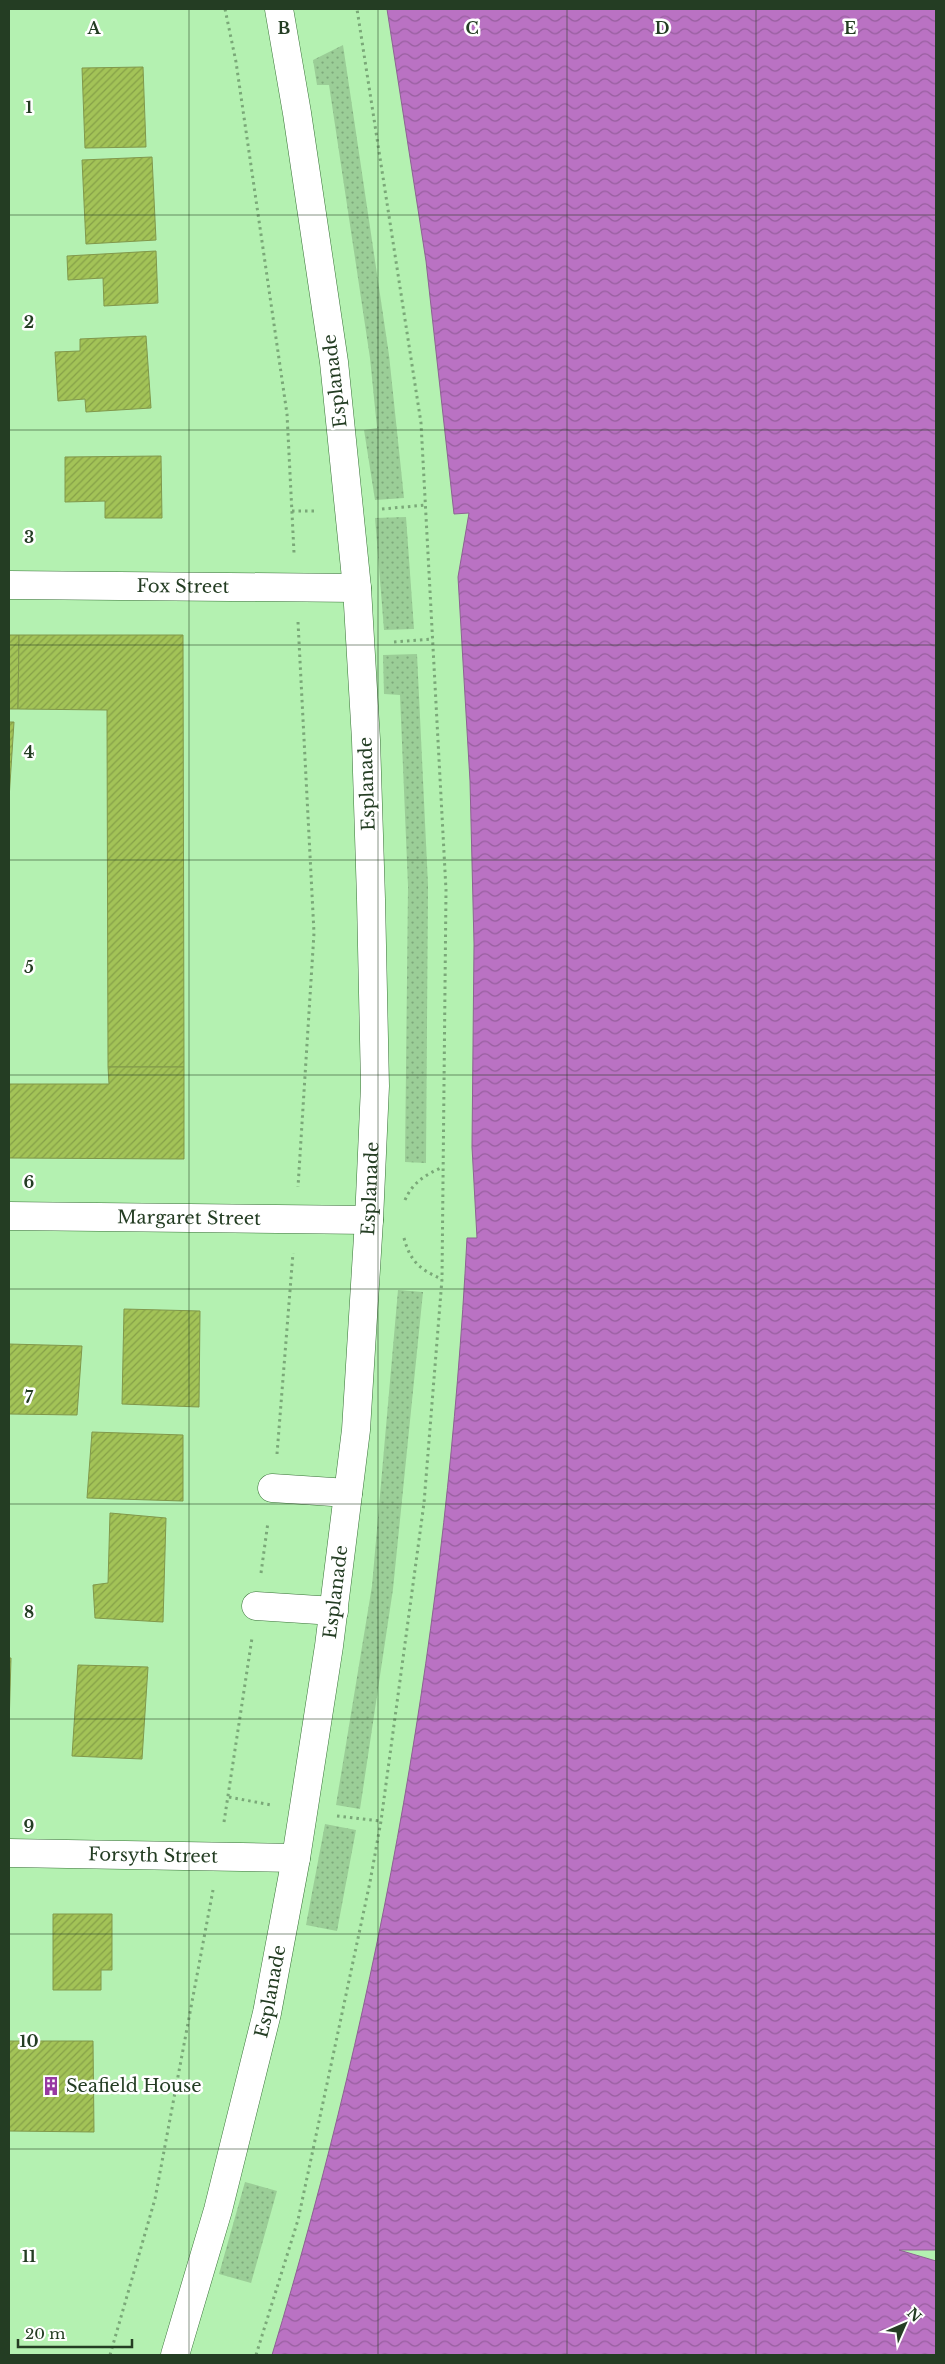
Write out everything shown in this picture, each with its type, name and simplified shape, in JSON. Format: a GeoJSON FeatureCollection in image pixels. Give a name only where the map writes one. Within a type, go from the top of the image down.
{"type":"FeatureCollection","features":[{"type":"Feature","properties":{"kind":"street","name":"Esplanade"},"geometry":{"type":"LineString","coordinates":[[175,2355],[218,2210],[267,2013],[296,1858],[334,1611],[356,1430],[369,1220],[374,1076],[372,898],[357,588],[334,362],[297,113],[279,9]]}},
{"type":"Feature","properties":{"kind":"street","name":"Fox Street"},"geometry":{"type":"LineString","coordinates":[[9,585],[357,588]]}},
{"type":"Feature","properties":{"kind":"street","name":"Margaret Street"},"geometry":{"type":"LineString","coordinates":[[9,1216],[369,1220]]}},
{"type":"Feature","properties":{"kind":"street"},"geometry":{"type":"LineString","coordinates":[[272,1488],[348,1493]]}},
{"type":"Feature","properties":{"kind":"street"},"geometry":{"type":"LineString","coordinates":[[256,1606],[334,1611]]}},
{"type":"Feature","properties":{"kind":"street","name":"Forsyth Street"},"geometry":{"type":"LineString","coordinates":[[9,1854],[296,1858]]}},
{"type":"Feature","properties":{"kind":"path"},"geometry":{"type":"LineString","coordinates":[[110,2355],[155,2199],[219,1857],[256,1606],[279,1439],[296,1219],[314,933],[287,414],[236,62],[225,9]]}},
{"type":"Feature","properties":{"kind":"path"},"geometry":{"type":"LineString","coordinates":[[360,644],[433,639]]}},
{"type":"Feature","properties":{"kind":"path"},"geometry":{"type":"LineString","coordinates":[[404,1206],[412,1186],[424,1176],[443,1167]]}},
{"type":"Feature","properties":{"kind":"path"},"geometry":{"type":"LineString","coordinates":[[403,1234],[412,1260],[425,1272],[442,1279]]}},
{"type":"Feature","properties":{"kind":"green space"},"geometry":{"type":"Polygon","coordinates":[[[343,45],[389,355],[404,498],[375,500],[364,430],[377,428],[370,358],[329,85],[317,85],[313,60],[343,45]]]}},
{"type":"Feature","properties":{"kind":"green space"},"geometry":{"type":"Polygon","coordinates":[[[406,517],[414,629],[384,630],[375,518],[406,517]]]}},
{"type":"Feature","properties":{"kind":"green space"},"geometry":{"type":"Polygon","coordinates":[[[417,654],[428,885],[426,1163],[405,1162],[408,886],[400,695],[384,694],[383,655],[417,654]]]}},
{"type":"Feature","properties":{"kind":"green space"},"geometry":{"type":"Polygon","coordinates":[[[398,1290],[423,1292],[393,1589],[360,1809],[336,1805],[372,1586],[398,1290]]]}},
{"type":"Feature","properties":{"kind":"green space"},"geometry":{"type":"Polygon","coordinates":[[[325,1824],[356,1830],[337,1931],[306,1925],[325,1824]]]}},
{"type":"Feature","properties":{"kind":"green space"},"geometry":{"type":"Polygon","coordinates":[[[245,2182],[277,2191],[251,2283],[219,2274],[245,2182]]]}},
{"type":"Feature","properties":{"kind":"water"},"geometry":{"type":"Polygon","coordinates":[[[387,9],[936,9],[936,2250],[899,2250],[936,2261],[936,2355],[272,2355],[311,2218],[346,2080],[377,1942],[404,1803],[426,1663],[444,1523],[457,1381],[467,1238],[477,1238],[472,1147],[474,944],[470,781],[458,577],[469,513],[454,514],[426,261],[387,9]]]}},
{"type":"Feature","properties":{"kind":"building"},"geometry":{"type":"Polygon","coordinates":[[[143,67],[146,147],[85,148],[82,68],[143,67]]]}},
{"type":"Feature","properties":{"kind":"building"},"geometry":{"type":"Polygon","coordinates":[[[152,157],[156,240],[86,244],[82,160],[152,157]]]}},
{"type":"Feature","properties":{"kind":"building"},"geometry":{"type":"Polygon","coordinates":[[[156,251],[158,303],[104,306],[103,278],[68,280],[67,256],[156,251]]]}},
{"type":"Feature","properties":{"kind":"building"},"geometry":{"type":"Polygon","coordinates":[[[146,336],[151,408],[86,412],[85,399],[58,401],[55,352],[80,351],[80,339],[146,336]]]}},
{"type":"Feature","properties":{"kind":"building"},"geometry":{"type":"Polygon","coordinates":[[[161,456],[162,518],[105,518],[105,501],[65,502],[65,457],[161,456]]]}},
{"type":"Feature","properties":{"kind":"building"},"geometry":{"type":"Polygon","coordinates":[[[9,635],[19,635],[18,709],[9,709],[9,635]]]}},
{"type":"Feature","properties":{"kind":"building"},"geometry":{"type":"Polygon","coordinates":[[[19,635],[183,635],[184,1067],[108,1067],[107,710],[18,709],[19,635]]]}},
{"type":"Feature","properties":{"kind":"building"},"geometry":{"type":"Polygon","coordinates":[[[9,722],[14,722],[9,799],[9,722]]]}},
{"type":"Feature","properties":{"kind":"building"},"geometry":{"type":"Polygon","coordinates":[[[108,1067],[184,1067],[184,1159],[9,1158],[9,1084],[109,1084],[108,1067]]]}},
{"type":"Feature","properties":{"kind":"building"},"geometry":{"type":"Polygon","coordinates":[[[124,1309],[200,1311],[199,1407],[122,1404],[124,1309]]]}},
{"type":"Feature","properties":{"kind":"building"},"geometry":{"type":"Polygon","coordinates":[[[9,1344],[82,1346],[77,1415],[9,1414],[9,1344]]]}},
{"type":"Feature","properties":{"kind":"building"},"geometry":{"type":"Polygon","coordinates":[[[92,1432],[183,1435],[183,1501],[87,1498],[92,1432]]]}},
{"type":"Feature","properties":{"kind":"building"},"geometry":{"type":"Polygon","coordinates":[[[110,1513],[166,1518],[163,1622],[95,1618],[93,1585],[108,1583],[110,1513]]]}},
{"type":"Feature","properties":{"kind":"building"},"geometry":{"type":"Polygon","coordinates":[[[9,1658],[11,1658],[9,1726],[9,1658]]]}},
{"type":"Feature","properties":{"kind":"building"},"geometry":{"type":"Polygon","coordinates":[[[78,1665],[148,1667],[142,1759],[72,1756],[78,1665]]]}},
{"type":"Feature","properties":{"kind":"building"},"geometry":{"type":"Polygon","coordinates":[[[53,1914],[112,1914],[112,1970],[101,1970],[101,1990],[53,1990],[53,1914]]]}},
{"type":"Feature","properties":{"kind":"building","name":"Seafield House"},"geometry":{"type":"Polygon","coordinates":[[[9,2041],[93,2041],[94,2132],[9,2131],[9,2041]]]}},
{"type":"Feature","properties":{"kind":"place","name":"Seafield House"},"geometry":{"type":"Point","coordinates":[51,2086]}}]}
